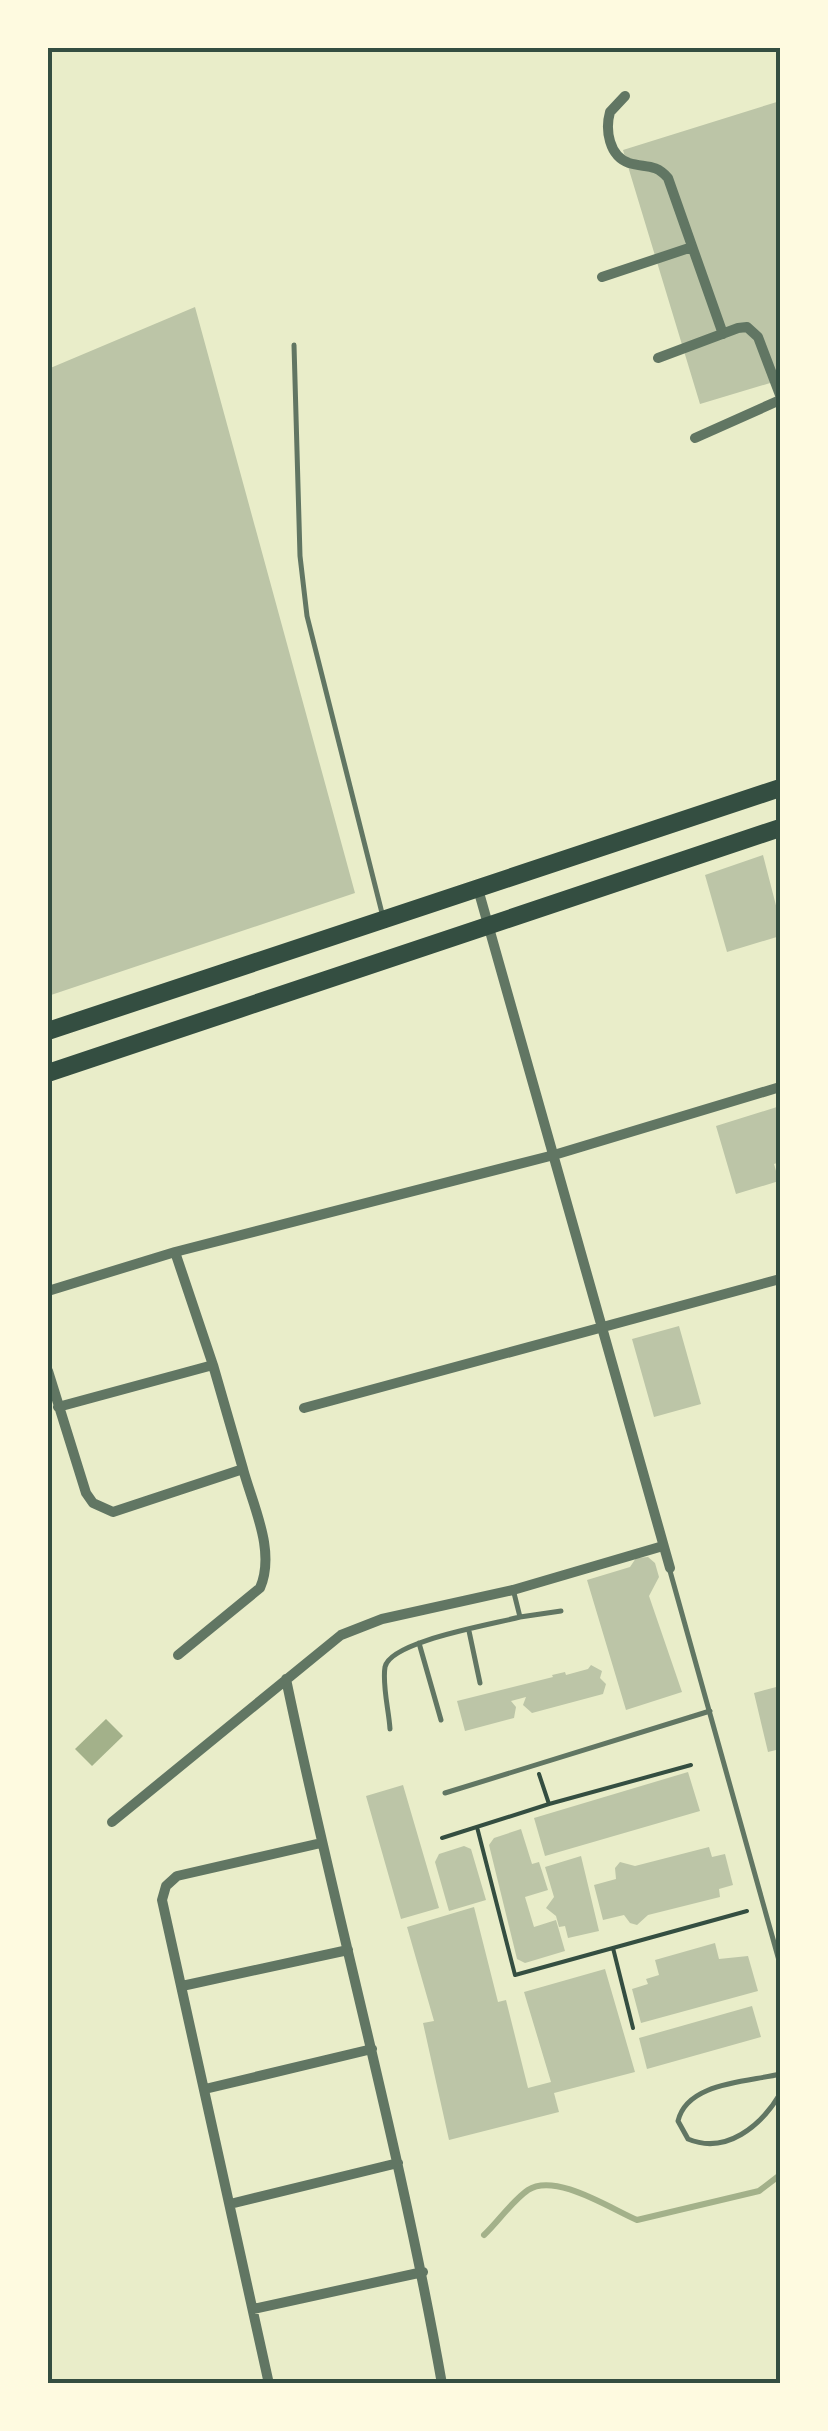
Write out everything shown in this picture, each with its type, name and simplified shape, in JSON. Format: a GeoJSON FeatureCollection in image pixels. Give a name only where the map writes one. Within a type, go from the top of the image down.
{"type":"FeatureCollection","features":[{"type":"Feature","properties":{"kind":"main road"},"geometry":{"type":"LineString","coordinates":[[48,1031],[780,788]]}},
{"type":"Feature","properties":{"kind":"main road"},"geometry":{"type":"LineString","coordinates":[[48,1073],[780,828]]}},
{"type":"Feature","properties":{"kind":"street"},"geometry":{"type":"LineString","coordinates":[[625,96],[608,119],[612,145],[621,158],[652,166],[668,178],[723,334]]}},
{"type":"Feature","properties":{"kind":"street"},"geometry":{"type":"LineString","coordinates":[[602,277],[692,247]]}},
{"type":"Feature","properties":{"kind":"street"},"geometry":{"type":"LineString","coordinates":[[658,358],[742,327],[755,333],[780,397],[695,438]]}},
{"type":"Feature","properties":{"kind":"street"},"geometry":{"type":"LineString","coordinates":[[478,889],[670,1568]]}},
{"type":"Feature","properties":{"kind":"street"},"geometry":{"type":"LineString","coordinates":[[48,1291],[175,1252],[554,1155],[780,1087]]}},
{"type":"Feature","properties":{"kind":"street"},"geometry":{"type":"LineString","coordinates":[[175,1252],[213,1365],[266,1553],[266,1574],[260,1588],[178,1655]]}},
{"type":"Feature","properties":{"kind":"street"},"geometry":{"type":"LineString","coordinates":[[304,1408],[780,1278]]}},
{"type":"Feature","properties":{"kind":"street"},"geometry":{"type":"LineString","coordinates":[[58,1408],[213,1365]]}},
{"type":"Feature","properties":{"kind":"street"},"geometry":{"type":"LineString","coordinates":[[48,1371],[86,1493],[102,1509],[113,1512],[243,1470]]}},
{"type":"Feature","properties":{"kind":"street"},"geometry":{"type":"LineString","coordinates":[[112,1822],[341,1635],[382,1618],[513,1590],[663,1546]]}},
{"type":"Feature","properties":{"kind":"street"},"geometry":{"type":"LineString","coordinates":[[286,1679],[398,2163],[442,2384]]}},
{"type":"Feature","properties":{"kind":"street"},"geometry":{"type":"LineString","coordinates":[[269,2384],[162,1900],[166,1886],[177,1876],[321,1842]]}},
{"type":"Feature","properties":{"kind":"street"},"geometry":{"type":"LineString","coordinates":[[182,1986],[348,1950]]}},
{"type":"Feature","properties":{"kind":"street"},"geometry":{"type":"LineString","coordinates":[[204,2088],[372,2049]]}},
{"type":"Feature","properties":{"kind":"street"},"geometry":{"type":"LineString","coordinates":[[230,2204],[398,2163]]}},
{"type":"Feature","properties":{"kind":"street"},"geometry":{"type":"LineString","coordinates":[[253,2309],[422,2272]]}},
{"type":"Feature","properties":{"kind":"lane"},"geometry":{"type":"LineString","coordinates":[[294,345],[300,556],[307,616],[384,921]]}},
{"type":"Feature","properties":{"kind":"lane"},"geometry":{"type":"LineString","coordinates":[[670,1568],[780,1964]]}},
{"type":"Feature","properties":{"kind":"lane"},"geometry":{"type":"LineString","coordinates":[[513,1590],[520,1618]]}},
{"type":"Feature","properties":{"kind":"lane"},"geometry":{"type":"LineString","coordinates":[[390,1729],[385,1665],[400,1649],[562,1611]]}},
{"type":"Feature","properties":{"kind":"lane"},"geometry":{"type":"LineString","coordinates":[[469,1630],[480,1683]]}},
{"type":"Feature","properties":{"kind":"lane"},"geometry":{"type":"LineString","coordinates":[[419,1642],[441,1720]]}},
{"type":"Feature","properties":{"kind":"lane"},"geometry":{"type":"LineString","coordinates":[[445,1793],[710,1711]]}},
{"type":"Feature","properties":{"kind":"lane"},"geometry":{"type":"LineString","coordinates":[[780,2074],[702,2092],[688,2100],[678,2121],[688,2138],[712,2146],[732,2139],[762,2120],[780,2094]]}},
{"type":"Feature","properties":{"kind":"path"},"geometry":{"type":"LineString","coordinates":[[536,1765],[550,1804]]}},
{"type":"Feature","properties":{"kind":"path"},"geometry":{"type":"LineString","coordinates":[[442,1838],[691,1765]]}},
{"type":"Feature","properties":{"kind":"path"},"geometry":{"type":"LineString","coordinates":[[477,1827],[515,1975],[747,1911]]}},
{"type":"Feature","properties":{"kind":"path"},"geometry":{"type":"LineString","coordinates":[[613,1948],[634,2028]]}},
{"type":"Feature","properties":{"kind":"shaded area"},"geometry":{"type":"Polygon","coordinates":[[[106,1719],[123,1736],[92,1766],[75,1749],[106,1719]]]}},
{"type":"Feature","properties":{"kind":"building"},"geometry":{"type":"Polygon","coordinates":[[[780,101],[780,380],[700,404],[623,150],[780,101]]]}},
{"type":"Feature","properties":{"kind":"building"},"geometry":{"type":"Polygon","coordinates":[[[195,307],[355,893],[48,996],[48,369],[195,307]]]}},
{"type":"Feature","properties":{"kind":"building"},"geometry":{"type":"Polygon","coordinates":[[[763,855],[780,921],[780,936],[727,952],[705,875],[763,855]]]}},
{"type":"Feature","properties":{"kind":"building"},"geometry":{"type":"Polygon","coordinates":[[[780,1106],[780,1162],[774,1164],[779,1181],[736,1194],[716,1126],[780,1106]]]}},
{"type":"Feature","properties":{"kind":"building"},"geometry":{"type":"Polygon","coordinates":[[[679,1326],[701,1404],[654,1417],[632,1339],[679,1326]]]}},
{"type":"Feature","properties":{"kind":"building"},"geometry":{"type":"Polygon","coordinates":[[[648,1557],[655,1563],[659,1577],[649,1596],[682,1692],[626,1710],[587,1580],[630,1567],[636,1558],[648,1557]]]}},
{"type":"Feature","properties":{"kind":"building"},"geometry":{"type":"Polygon","coordinates":[[[591,1665],[602,1671],[600,1678],[606,1684],[603,1694],[532,1713],[523,1705],[526,1697],[511,1701],[516,1707],[514,1718],[465,1731],[457,1701],[552,1675],[566,1675],[591,1665]]]}},
{"type":"Feature","properties":{"kind":"building"},"geometry":{"type":"Polygon","coordinates":[[[780,1686],[780,1749],[768,1752],[754,1693],[780,1686]]]}},
{"type":"Feature","properties":{"kind":"building"},"geometry":{"type":"Polygon","coordinates":[[[688,1772],[700,1811],[545,1856],[534,1818],[688,1772]]]}},
{"type":"Feature","properties":{"kind":"building"},"geometry":{"type":"Polygon","coordinates":[[[403,1785],[439,1908],[401,1919],[366,1796],[403,1785]]]}},
{"type":"Feature","properties":{"kind":"building"},"geometry":{"type":"Polygon","coordinates":[[[521,1829],[532,1864],[539,1862],[548,1890],[525,1897],[534,1927],[556,1920],[565,1951],[525,1963],[517,1959],[489,1845],[494,1838],[521,1829]]]}},
{"type":"Feature","properties":{"kind":"building"},"geometry":{"type":"Polygon","coordinates":[[[464,1846],[471,1849],[486,1900],[449,1911],[435,1862],[439,1854],[464,1846]]]}},
{"type":"Feature","properties":{"kind":"building"},"geometry":{"type":"Polygon","coordinates":[[[709,1847],[712,1857],[725,1854],[733,1885],[719,1889],[720,1897],[648,1915],[637,1925],[624,1915],[603,1920],[594,1885],[616,1879],[615,1868],[620,1862],[635,1866],[709,1847]]]}},
{"type":"Feature","properties":{"kind":"building"},"geometry":{"type":"Polygon","coordinates":[[[581,1856],[599,1931],[568,1938],[565,1926],[559,1927],[556,1916],[546,1908],[554,1897],[545,1867],[581,1856]]]}},
{"type":"Feature","properties":{"kind":"building"},"geometry":{"type":"Polygon","coordinates":[[[474,1907],[498,2002],[506,2000],[528,2088],[551,2082],[524,1992],[605,1969],[635,2072],[554,2093],[559,2112],[449,2140],[423,2023],[434,2021],[407,1927],[474,1907]]]}},
{"type":"Feature","properties":{"kind":"building"},"geometry":{"type":"Polygon","coordinates":[[[715,1943],[719,1959],[748,1956],[758,1991],[641,2023],[632,1989],[659,1975],[655,1960],[715,1943]]]}},
{"type":"Feature","properties":{"kind":"building"},"geometry":{"type":"Polygon","coordinates":[[[752,2006],[761,2037],[647,2069],[639,2038],[752,2006]]]}},
{"type":"Feature","properties":{"kind":"waterway"},"geometry":{"type":"LineString","coordinates":[[484,2235],[522,2195],[539,2186],[567,2189],[637,2220],[759,2191],[780,2175]]}}]}
